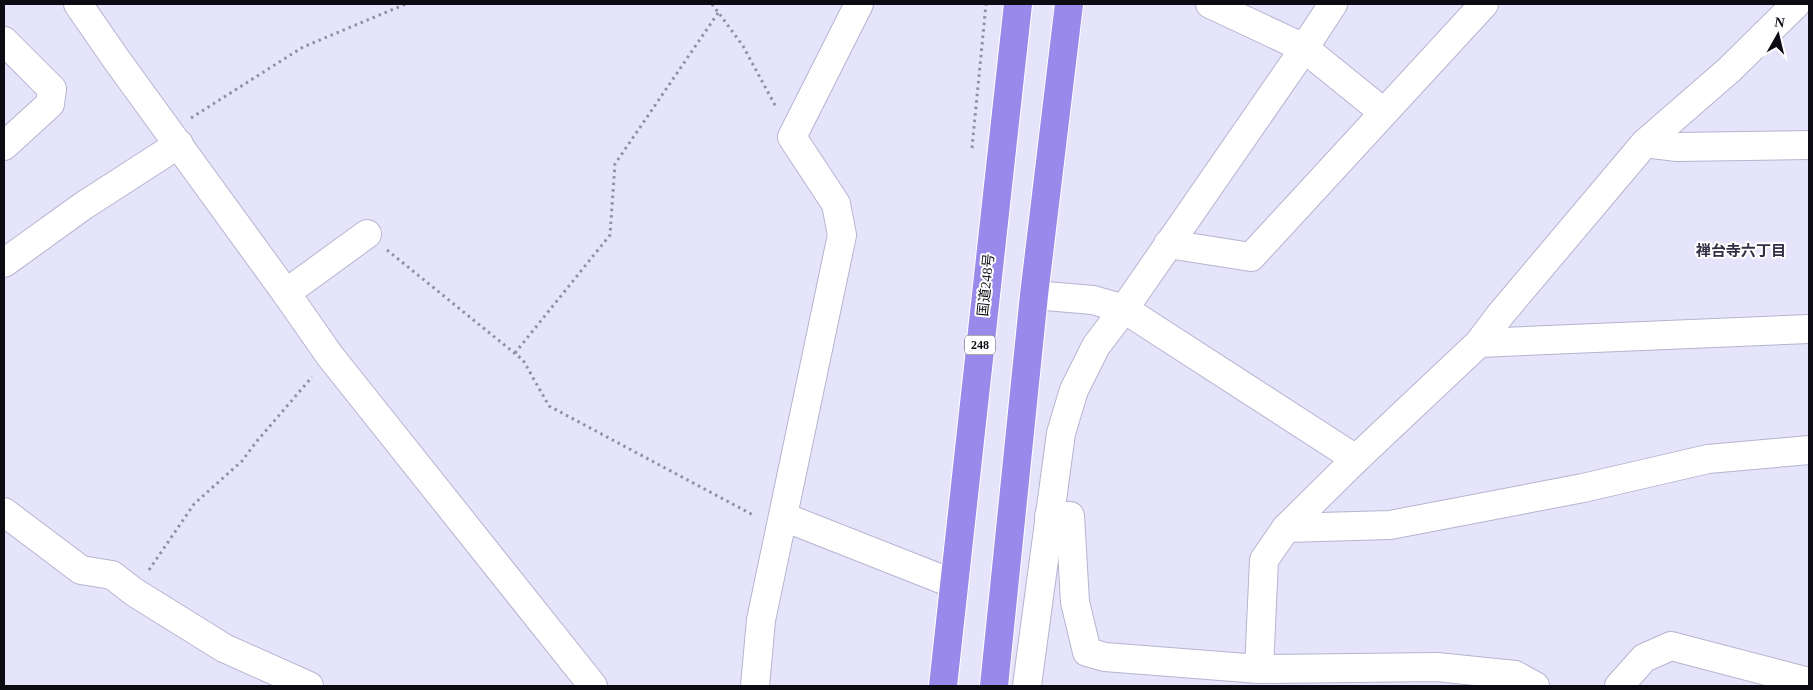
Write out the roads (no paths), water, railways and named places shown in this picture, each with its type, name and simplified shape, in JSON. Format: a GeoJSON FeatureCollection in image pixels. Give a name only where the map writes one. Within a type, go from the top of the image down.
{"type":"FeatureCollection","features":[{"type":"Feature","properties":{"kind":"highway","name":"国道248号"},"geometry":{"type":"LineString","coordinates":[[943,686],[1018,4]]}},
{"type":"Feature","properties":{"kind":"highway"},"geometry":{"type":"LineString","coordinates":[[994,686],[1034,295],[1069,4]]}},
{"type":"Feature","properties":{"kind":"street"},"geometry":{"type":"LineString","coordinates":[[78,4],[330,356],[593,686]]}},
{"type":"Feature","properties":{"kind":"street"},"geometry":{"type":"LineString","coordinates":[[755,686],[762,620],[842,235],[836,204],[792,137],[859,4]]}},
{"type":"Feature","properties":{"kind":"street"},"geometry":{"type":"LineString","coordinates":[[1210,4],[1304,48],[1383,112]]}},
{"type":"Feature","properties":{"kind":"street"},"geometry":{"type":"LineString","coordinates":[[1027,686],[1061,433],[1074,390],[1096,346],[1124,309],[1333,4]]}},
{"type":"Feature","properties":{"kind":"street"},"geometry":{"type":"LineString","coordinates":[[1168,244],[1251,257],[1484,4]]}},
{"type":"Feature","properties":{"kind":"street"},"geometry":{"type":"LineString","coordinates":[[1259,669],[1264,560],[1286,528],[1479,343],[1519,292],[1645,143],[1730,70],[1796,4]]}},
{"type":"Feature","properties":{"kind":"street"},"geometry":{"type":"LineString","coordinates":[[4,41],[52,89],[50,104],[4,146]]}},
{"type":"Feature","properties":{"kind":"street"},"geometry":{"type":"LineString","coordinates":[[4,264],[174,138]]}},
{"type":"Feature","properties":{"kind":"street"},"geometry":{"type":"LineString","coordinates":[[1645,143],[1677,147],[1809,145]]}},
{"type":"Feature","properties":{"kind":"street"},"geometry":{"type":"LineString","coordinates":[[286,293],[367,234]]}},
{"type":"Feature","properties":{"kind":"street"},"geometry":{"type":"LineString","coordinates":[[1034,295],[1093,300],[1124,309],[1356,459]]}},
{"type":"Feature","properties":{"kind":"street"},"geometry":{"type":"LineString","coordinates":[[1479,343],[1809,329]]}},
{"type":"Feature","properties":{"kind":"street"},"geometry":{"type":"LineString","coordinates":[[1286,528],[1390,525],[1583,488],[1708,459],[1809,450]]}},
{"type":"Feature","properties":{"kind":"street"},"geometry":{"type":"LineString","coordinates":[[4,512],[81,570],[112,575],[134,592],[224,648],[309,686]]}},
{"type":"Feature","properties":{"kind":"street"},"geometry":{"type":"LineString","coordinates":[[1049,516],[1070,516],[1075,602],[1087,652],[1105,656],[1259,669],[1437,667],[1515,675],[1535,686]]}},
{"type":"Feature","properties":{"kind":"street"},"geometry":{"type":"LineString","coordinates":[[783,523],[954,584]]}},
{"type":"Feature","properties":{"kind":"street"},"geometry":{"type":"LineString","coordinates":[[1619,686],[1644,658],[1671,646],[1809,682]]}},
{"type":"Feature","properties":{"kind":"district","name":"禅台寺六丁目"},"geometry":{"type":"Point","coordinates":[1741,251]}}]}
